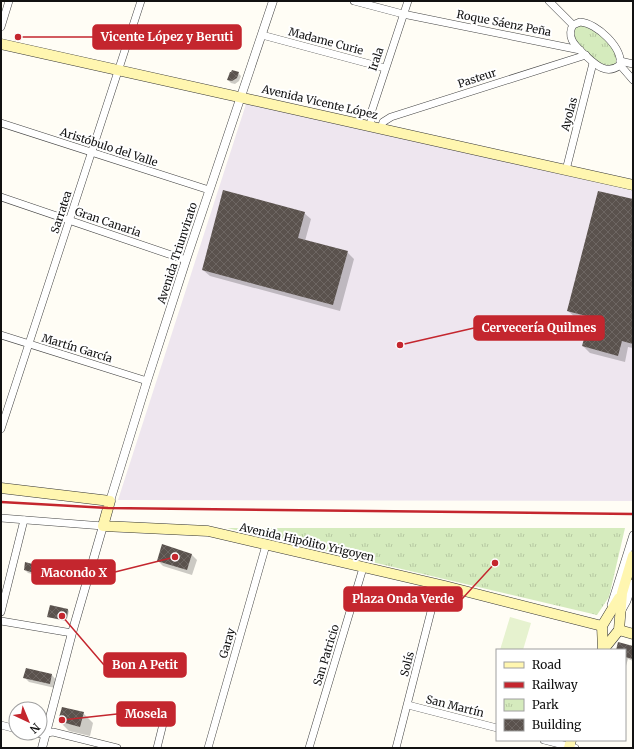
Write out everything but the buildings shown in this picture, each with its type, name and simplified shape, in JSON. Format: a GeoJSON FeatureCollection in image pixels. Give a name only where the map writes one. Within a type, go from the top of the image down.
{"type":"FeatureCollection","features":[{"type":"Feature","properties":{"kind":"main road","name":"Avenida Vicente López"},"geometry":{"type":"LineString","coordinates":[[1,44],[633,185]]}},
{"type":"Feature","properties":{"kind":"main road"},"geometry":{"type":"LineString","coordinates":[[1,488],[110,501]]}},
{"type":"Feature","properties":{"kind":"main road","name":"Avenida Triunvirato"},"geometry":{"type":"LineString","coordinates":[[103,526],[110,501]]}},
{"type":"Feature","properties":{"kind":"main road","name":"Avenida Hipólito Yrigoyen"},"geometry":{"type":"LineString","coordinates":[[103,526],[200,530],[438,584],[602,626]]}},
{"type":"Feature","properties":{"kind":"main road"},"geometry":{"type":"LineString","coordinates":[[603,649],[602,626],[614,615],[633,556]]}},
{"type":"Feature","properties":{"kind":"main road"},"geometry":{"type":"LineString","coordinates":[[614,615],[618,630]]}},
{"type":"Feature","properties":{"kind":"main road"},"geometry":{"type":"LineString","coordinates":[[618,630],[633,634]]}},
{"type":"Feature","properties":{"kind":"main road"},"geometry":{"type":"LineString","coordinates":[[604,649],[618,630]]}},
{"type":"Feature","properties":{"kind":"street"},"geometry":{"type":"LineString","coordinates":[[1,27],[9,1]]}},
{"type":"Feature","properties":{"kind":"street","name":"Sarratea"},"geometry":{"type":"LineString","coordinates":[[1,429],[70,221],[140,1]]}},
{"type":"Feature","properties":{"kind":"street","name":"Avenida Triunvirato"},"geometry":{"type":"LineString","coordinates":[[110,501],[186,260],[273,1]]}},
{"type":"Feature","properties":{"kind":"street","name":"Roque Sáenz Peña"},"geometry":{"type":"LineString","coordinates":[[354,1],[403,14],[580,50]]}},
{"type":"Feature","properties":{"kind":"street","name":"Irala"},"geometry":{"type":"LineString","coordinates":[[376,127],[371,113],[408,1]]}},
{"type":"Feature","properties":{"kind":"street"},"geometry":{"type":"LineString","coordinates":[[549,1],[572,25]]}},
{"type":"Feature","properties":{"kind":"street"},"geometry":{"type":"LineString","coordinates":[[572,25],[580,22],[587,23],[597,29],[613,44],[620,55],[620,63],[633,80]]}},
{"type":"Feature","properties":{"kind":"street"},"geometry":{"type":"LineString","coordinates":[[572,25],[572,39],[580,50],[594,63],[607,70],[616,68],[620,63]]}},
{"type":"Feature","properties":{"kind":"street","name":"Madame Curie"},"geometry":{"type":"LineString","coordinates":[[262,35],[385,68]]}},
{"type":"Feature","properties":{"kind":"street","name":"Pasteur"},"geometry":{"type":"LineString","coordinates":[[376,127],[391,117],[586,55]]}},
{"type":"Feature","properties":{"kind":"street","name":"Ayolas"},"geometry":{"type":"LineString","coordinates":[[566,170],[594,63]]}},
{"type":"Feature","properties":{"kind":"street"},"geometry":{"type":"LineString","coordinates":[[620,63],[633,64]]}},
{"type":"Feature","properties":{"kind":"street","name":"Aristóbulo del Valle"},"geometry":{"type":"LineString","coordinates":[[1,123],[210,190]]}},
{"type":"Feature","properties":{"kind":"street","name":"Gran Canaria"},"geometry":{"type":"LineString","coordinates":[[1,197],[186,260]]}},
{"type":"Feature","properties":{"kind":"street","name":"Martín García"},"geometry":{"type":"LineString","coordinates":[[1,335],[147,381]]}},
{"type":"Feature","properties":{"kind":"street","name":"Avenida Hipólito Yrigoyen"},"geometry":{"type":"LineString","coordinates":[[1,518],[103,526]]}},
{"type":"Feature","properties":{"kind":"street"},"geometry":{"type":"LineString","coordinates":[[1,612],[24,520]]}},
{"type":"Feature","properties":{"kind":"street"},"geometry":{"type":"LineString","coordinates":[[48,724],[72,633],[103,526]]}},
{"type":"Feature","properties":{"kind":"street"},"geometry":{"type":"LineString","coordinates":[[614,615],[633,535]]}},
{"type":"Feature","properties":{"kind":"street","name":"Garay"},"geometry":{"type":"LineString","coordinates":[[208,748],[266,545]]}},
{"type":"Feature","properties":{"kind":"street","name":"San Patricio"},"geometry":{"type":"LineString","coordinates":[[309,748],[363,568]]}},
{"type":"Feature","properties":{"kind":"street"},"geometry":{"type":"LineString","coordinates":[[614,615],[627,601],[633,583]]}},
{"type":"Feature","properties":{"kind":"street","name":"Solís"},"geometry":{"type":"LineString","coordinates":[[396,748],[438,584]]}},
{"type":"Feature","properties":{"kind":"street"},"geometry":{"type":"LineString","coordinates":[[1,621],[72,633]]}},
{"type":"Feature","properties":{"kind":"street","name":"San Martín"},"geometry":{"type":"LineString","coordinates":[[408,705],[496,728]]}},
{"type":"Feature","properties":{"kind":"street"},"geometry":{"type":"LineString","coordinates":[[158,748],[166,712]]}},
{"type":"Feature","properties":{"kind":"street"},"geometry":{"type":"LineString","coordinates":[[48,732],[117,748]]}},
{"type":"Feature","properties":{"kind":"street"},"geometry":{"type":"LineString","coordinates":[[548,741],[571,746]]}},
{"type":"Feature","properties":{"kind":"shaded area"},"geometry":{"type":"Polygon","coordinates":[[[247,101],[633,191],[633,501],[118,500],[247,101]]]}},
{"type":"Feature","properties":{"kind":"green space"},"geometry":{"type":"Polygon","coordinates":[[[580,24],[599,34],[610,44],[616,56],[617,63],[606,65],[600,63],[582,49],[575,39],[574,34],[574,26],[580,24]]]}},
{"type":"Feature","properties":{"kind":"green space"},"geometry":{"type":"Polygon","coordinates":[[[227,528],[625,528],[609,597],[597,615],[227,528]]]}},
{"type":"Feature","properties":{"kind":"green space"},"geometry":{"type":"Polygon","coordinates":[[[510,617],[531,623],[523,649],[500,649],[510,617]]]}},
{"type":"Feature","properties":{"kind":"railway"},"geometry":{"type":"LineString","coordinates":[[1,502],[108,508],[633,514]]}},
{"type":"Feature","properties":{"kind":"place","name":"Vicente López y Beruti"},"geometry":{"type":"Point","coordinates":[18,37]}},
{"type":"Feature","properties":{"kind":"place","name":"Cervecería Quilmes"},"geometry":{"type":"Point","coordinates":[400,345]}},
{"type":"Feature","properties":{"kind":"place","name":"Macondo X"},"geometry":{"type":"Point","coordinates":[175,557]}},
{"type":"Feature","properties":{"kind":"place","name":"Plaza Onda Verde"},"geometry":{"type":"Point","coordinates":[495,563]}},
{"type":"Feature","properties":{"kind":"place","name":"Bon A Petit"},"geometry":{"type":"Point","coordinates":[62,616]}},
{"type":"Feature","properties":{"kind":"place","name":"Mosela"},"geometry":{"type":"Point","coordinates":[62,720]}}]}
